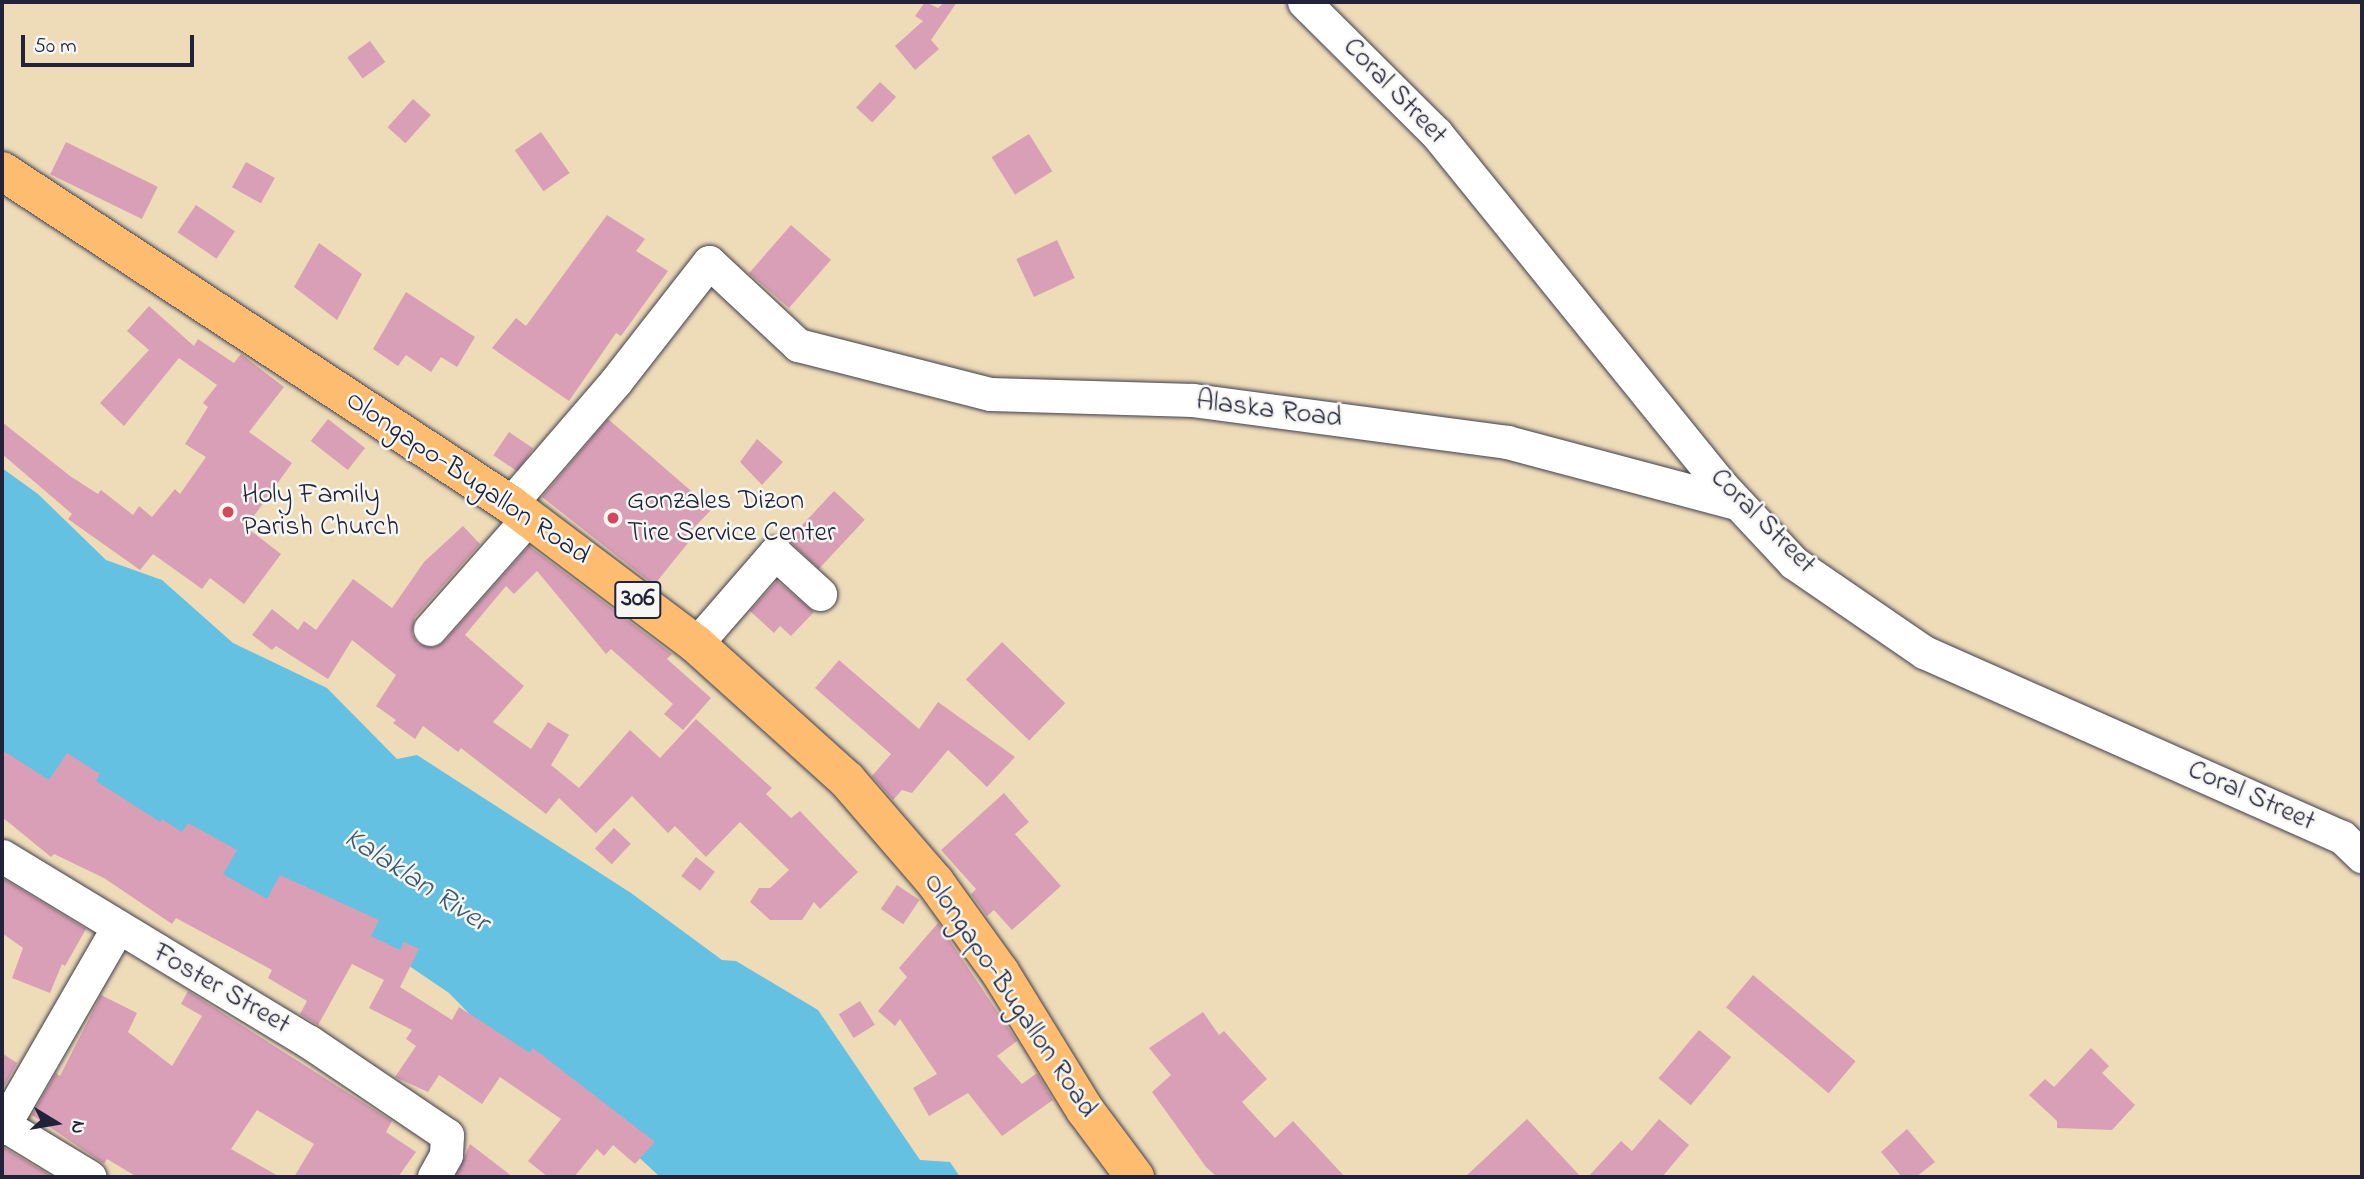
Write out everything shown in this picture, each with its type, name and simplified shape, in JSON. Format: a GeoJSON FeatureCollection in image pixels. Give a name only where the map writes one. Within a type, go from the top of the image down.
{"type":"FeatureCollection","features":[{"type":"Feature","properties":{"kind":"main road","name":"Olongapo-Bugallon Road"},"geometry":{"type":"LineString","coordinates":[[2,171],[519,510],[695,645],[847,780],[935,882],[1000,972],[1085,1110],[1136,1177]]}},
{"type":"Feature","properties":{"kind":"street","name":"Coral Street"},"geometry":{"type":"LineString","coordinates":[[1304,2],[1436,133],[1737,502],[1794,563],[1924,652],[2342,837],[2362,856]]}},
{"type":"Feature","properties":{"kind":"street","name":"Alaska Road"},"geometry":{"type":"LineString","coordinates":[[519,510],[709,262],[798,345],[990,394],[1193,400],[1507,442],[1737,502]]}},
{"type":"Feature","properties":{"kind":"street"},"geometry":{"type":"LineString","coordinates":[[430,629],[519,510]]}},
{"type":"Feature","properties":{"kind":"street"},"geometry":{"type":"LineString","coordinates":[[695,645],[775,553],[820,594]]}},
{"type":"Feature","properties":{"kind":"street","name":"Foster Street"},"geometry":{"type":"LineString","coordinates":[[2,856],[117,929],[308,1041],[447,1135],[449,1145],[434,1177]]}},
{"type":"Feature","properties":{"kind":"street"},"geometry":{"type":"LineString","coordinates":[[90,1177],[3,1126],[117,929]]}},
{"type":"Feature","properties":{"kind":"water","name":"Kalaklan River"},"geometry":{"type":"Polygon","coordinates":[[[2,468],[38,494],[106,560],[162,580],[233,643],[327,688],[397,759],[417,755],[631,893],[722,960],[736,961],[818,1010],[920,1160],[950,1162],[960,1177],[660,1177],[600,1121],[503,1048],[449,993],[396,957],[249,895],[2,764],[2,468]]]}},
{"type":"Feature","properties":{"kind":"building"},"geometry":{"type":"Polygon","coordinates":[[[925,2],[938,8],[945,2],[957,2],[931,40],[939,49],[915,70],[895,46],[923,21],[915,16],[925,2]]]}},
{"type":"Feature","properties":{"kind":"building"},"geometry":{"type":"Polygon","coordinates":[[[370,41],[385,62],[363,78],[347,57],[370,41]]]}},
{"type":"Feature","properties":{"kind":"building"},"geometry":{"type":"Polygon","coordinates":[[[880,82],[896,97],[872,123],[856,108],[880,82]]]}},
{"type":"Feature","properties":{"kind":"building"},"geometry":{"type":"Polygon","coordinates":[[[413,99],[431,115],[405,143],[388,127],[413,99]]]}},
{"type":"Feature","properties":{"kind":"building"},"geometry":{"type":"Polygon","coordinates":[[[541,132],[570,173],[543,191],[515,150],[541,132]]]}},
{"type":"Feature","properties":{"kind":"building"},"geometry":{"type":"Polygon","coordinates":[[[1029,134],[1052,171],[1015,195],[992,157],[1029,134]]]}},
{"type":"Feature","properties":{"kind":"building"},"geometry":{"type":"Polygon","coordinates":[[[66,142],[158,187],[142,219],[50,174],[66,142]]]}},
{"type":"Feature","properties":{"kind":"building"},"geometry":{"type":"Polygon","coordinates":[[[246,162],[275,178],[261,203],[232,187],[246,162]]]}},
{"type":"Feature","properties":{"kind":"building"},"geometry":{"type":"Polygon","coordinates":[[[196,205],[235,231],[217,259],[178,232],[196,205]]]}},
{"type":"Feature","properties":{"kind":"building"},"geometry":{"type":"Polygon","coordinates":[[[607,215],[645,239],[636,251],[668,271],[621,336],[616,333],[569,401],[492,348],[516,318],[526,326],[607,215]]]}},
{"type":"Feature","properties":{"kind":"building"},"geometry":{"type":"Polygon","coordinates":[[[791,225],[831,260],[789,308],[749,273],[791,225]]]}},
{"type":"Feature","properties":{"kind":"building"},"geometry":{"type":"Polygon","coordinates":[[[1057,240],[1075,278],[1034,297],[1016,259],[1057,240]]]}},
{"type":"Feature","properties":{"kind":"building"},"geometry":{"type":"Polygon","coordinates":[[[319,243],[362,274],[337,320],[294,287],[319,243]]]}},
{"type":"Feature","properties":{"kind":"building"},"geometry":{"type":"Polygon","coordinates":[[[406,292],[475,337],[457,367],[441,357],[431,372],[406,355],[398,366],[373,349],[406,292]]]}},
{"type":"Feature","properties":{"kind":"building"},"geometry":{"type":"Polygon","coordinates":[[[149,306],[194,346],[198,339],[234,363],[241,354],[284,387],[249,432],[292,463],[246,527],[281,554],[244,604],[210,578],[202,589],[153,554],[140,570],[68,519],[72,514],[2,454],[2,422],[70,476],[98,494],[101,490],[133,515],[139,506],[152,517],[175,489],[180,494],[206,457],[185,444],[208,407],[203,403],[217,385],[179,358],[124,426],[100,403],[149,350],[127,331],[149,306]]]}},
{"type":"Feature","properties":{"kind":"building"},"geometry":{"type":"Polygon","coordinates":[[[328,419],[365,448],[348,470],[311,441],[328,419]]]}},
{"type":"Feature","properties":{"kind":"building"},"geometry":{"type":"Polygon","coordinates":[[[608,419],[712,509],[683,539],[688,543],[654,585],[542,497],[608,419]]]}},
{"type":"Feature","properties":{"kind":"building"},"geometry":{"type":"Polygon","coordinates":[[[509,432],[533,448],[517,471],[493,455],[509,432]]]}},
{"type":"Feature","properties":{"kind":"building"},"geometry":{"type":"Polygon","coordinates":[[[757,439],[783,462],[762,485],[740,462],[757,439]]]}},
{"type":"Feature","properties":{"kind":"building"},"geometry":{"type":"Polygon","coordinates":[[[834,491],[865,520],[819,569],[788,540],[834,491]]]}},
{"type":"Feature","properties":{"kind":"building"},"geometry":{"type":"Polygon","coordinates":[[[463,526],[480,544],[415,617],[412,634],[418,644],[435,647],[444,642],[529,546],[672,654],[667,659],[711,698],[683,730],[664,714],[673,704],[611,649],[606,654],[537,571],[514,594],[506,586],[465,635],[524,686],[493,722],[531,749],[548,722],[569,735],[551,765],[579,788],[630,730],[660,758],[696,719],[772,788],[766,794],[791,818],[800,811],[858,872],[820,909],[814,902],[802,920],[770,920],[750,902],[759,888],[770,888],[789,870],[740,822],[706,857],[675,826],[668,833],[632,796],[596,833],[559,798],[546,814],[461,748],[458,752],[423,726],[415,739],[393,723],[396,720],[376,706],[396,675],[352,640],[328,679],[276,646],[272,650],[252,635],[272,609],[298,630],[304,621],[316,630],[353,579],[392,608],[424,562],[463,526]]]}},
{"type":"Feature","properties":{"kind":"building"},"geometry":{"type":"Polygon","coordinates":[[[777,581],[814,612],[791,636],[780,626],[774,633],[750,611],[777,581]]]}},
{"type":"Feature","properties":{"kind":"building"},"geometry":{"type":"Polygon","coordinates":[[[1002,642],[1065,703],[1029,741],[966,679],[1002,642]]]}},
{"type":"Feature","properties":{"kind":"building"},"geometry":{"type":"Polygon","coordinates":[[[839,660],[919,729],[938,702],[1015,757],[987,787],[948,750],[912,793],[902,790],[893,800],[872,776],[891,754],[815,688],[839,660]]]}},
{"type":"Feature","properties":{"kind":"building"},"geometry":{"type":"Polygon","coordinates":[[[2,750],[49,780],[67,753],[100,774],[96,781],[160,822],[162,819],[182,832],[188,823],[237,850],[223,874],[267,899],[280,875],[379,920],[371,936],[400,950],[404,942],[419,949],[400,987],[452,1020],[459,1007],[530,1053],[533,1048],[655,1142],[635,1164],[613,1145],[604,1156],[597,1149],[574,1177],[548,1177],[528,1161],[561,1119],[500,1077],[482,1104],[439,1075],[428,1092],[395,1077],[416,1046],[406,1039],[412,1030],[369,1008],[384,980],[352,964],[318,1025],[300,1014],[307,1001],[268,978],[272,970],[176,918],[172,924],[104,878],[54,854],[51,857],[2,817],[2,750]]]}},
{"type":"Feature","properties":{"kind":"building"},"geometry":{"type":"Polygon","coordinates":[[[1004,793],[1029,822],[1015,834],[1061,886],[1012,930],[994,910],[987,916],[971,894],[976,889],[941,850],[1004,793]]]}},
{"type":"Feature","properties":{"kind":"building"},"geometry":{"type":"Polygon","coordinates":[[[614,828],[631,844],[612,864],[595,848],[614,828]]]}},
{"type":"Feature","properties":{"kind":"building"},"geometry":{"type":"Polygon","coordinates":[[[696,857],[715,872],[700,891],[681,876],[696,857]]]}},
{"type":"Feature","properties":{"kind":"building"},"geometry":{"type":"Polygon","coordinates":[[[2,878],[86,929],[65,966],[62,964],[50,993],[12,978],[23,948],[2,933],[2,878]]]}},
{"type":"Feature","properties":{"kind":"building"},"geometry":{"type":"Polygon","coordinates":[[[897,885],[919,900],[903,924],[881,909],[897,885]]]}},
{"type":"Feature","properties":{"kind":"building"},"geometry":{"type":"Polygon","coordinates":[[[938,923],[1017,1041],[997,1056],[1022,1084],[1037,1073],[1053,1100],[1002,1136],[968,1093],[929,1116],[913,1088],[937,1074],[900,1019],[895,1026],[878,1011],[907,977],[899,968],[938,923]]]}},
{"type":"Feature","properties":{"kind":"building"},"geometry":{"type":"Polygon","coordinates":[[[1753,975],[1856,1061],[1829,1093],[1726,1007],[1753,975]]]}},
{"type":"Feature","properties":{"kind":"building"},"geometry":{"type":"Polygon","coordinates":[[[188,991],[392,1121],[386,1132],[416,1152],[398,1177],[294,1177],[314,1144],[257,1110],[231,1149],[280,1177],[137,1177],[107,1159],[104,1164],[32,1115],[56,1073],[60,1076],[101,995],[137,1013],[128,1032],[172,1066],[202,1016],[181,1004],[188,991]]]}},
{"type":"Feature","properties":{"kind":"building"},"geometry":{"type":"Polygon","coordinates":[[[860,1001],[875,1025],[854,1038],[839,1014],[860,1001]]]}},
{"type":"Feature","properties":{"kind":"building"},"geometry":{"type":"Polygon","coordinates":[[[1203,1012],[1219,1035],[1224,1031],[1267,1079],[1242,1102],[1275,1138],[1293,1121],[1345,1177],[1217,1177],[1206,1167],[1152,1092],[1171,1075],[1149,1048],[1203,1012]]]}},
{"type":"Feature","properties":{"kind":"building"},"geometry":{"type":"Polygon","coordinates":[[[1699,1030],[1731,1057],[1691,1105],[1659,1078],[1699,1030]]]}},
{"type":"Feature","properties":{"kind":"building"},"geometry":{"type":"Polygon","coordinates":[[[2091,1048],[2109,1066],[2102,1073],[2135,1105],[2112,1130],[2057,1128],[2057,1121],[2029,1095],[2045,1079],[2054,1087],[2091,1048]]]}},
{"type":"Feature","properties":{"kind":"building"},"geometry":{"type":"Polygon","coordinates":[[[2,1053],[17,1063],[2,1090],[2,1053]]]}},
{"type":"Feature","properties":{"kind":"building"},"geometry":{"type":"Polygon","coordinates":[[[1527,1119],[1581,1177],[1465,1177],[1527,1119]]]}},
{"type":"Feature","properties":{"kind":"building"},"geometry":{"type":"Polygon","coordinates":[[[1659,1119],[1689,1145],[1662,1177],[1588,1177],[1621,1141],[1632,1151],[1659,1119]]]}},
{"type":"Feature","properties":{"kind":"building"},"geometry":{"type":"Polygon","coordinates":[[[1907,1129],[1935,1162],[1916,1177],[1902,1177],[1881,1152],[1907,1129]]]}},
{"type":"Feature","properties":{"kind":"building"},"geometry":{"type":"Polygon","coordinates":[[[470,1144],[513,1177],[456,1177],[470,1144]]]}},
{"type":"Feature","properties":{"kind":"building"},"geometry":{"type":"Polygon","coordinates":[[[3,1147],[53,1177],[2,1177],[3,1147]]]}},
{"type":"Feature","properties":{"kind":"place","name":"Holy Family Parish Church"},"geometry":{"type":"Point","coordinates":[228,512]}},
{"type":"Feature","properties":{"kind":"place","name":"Gonzales Dizon Tire Service Center"},"geometry":{"type":"Point","coordinates":[613,518]}}]}
